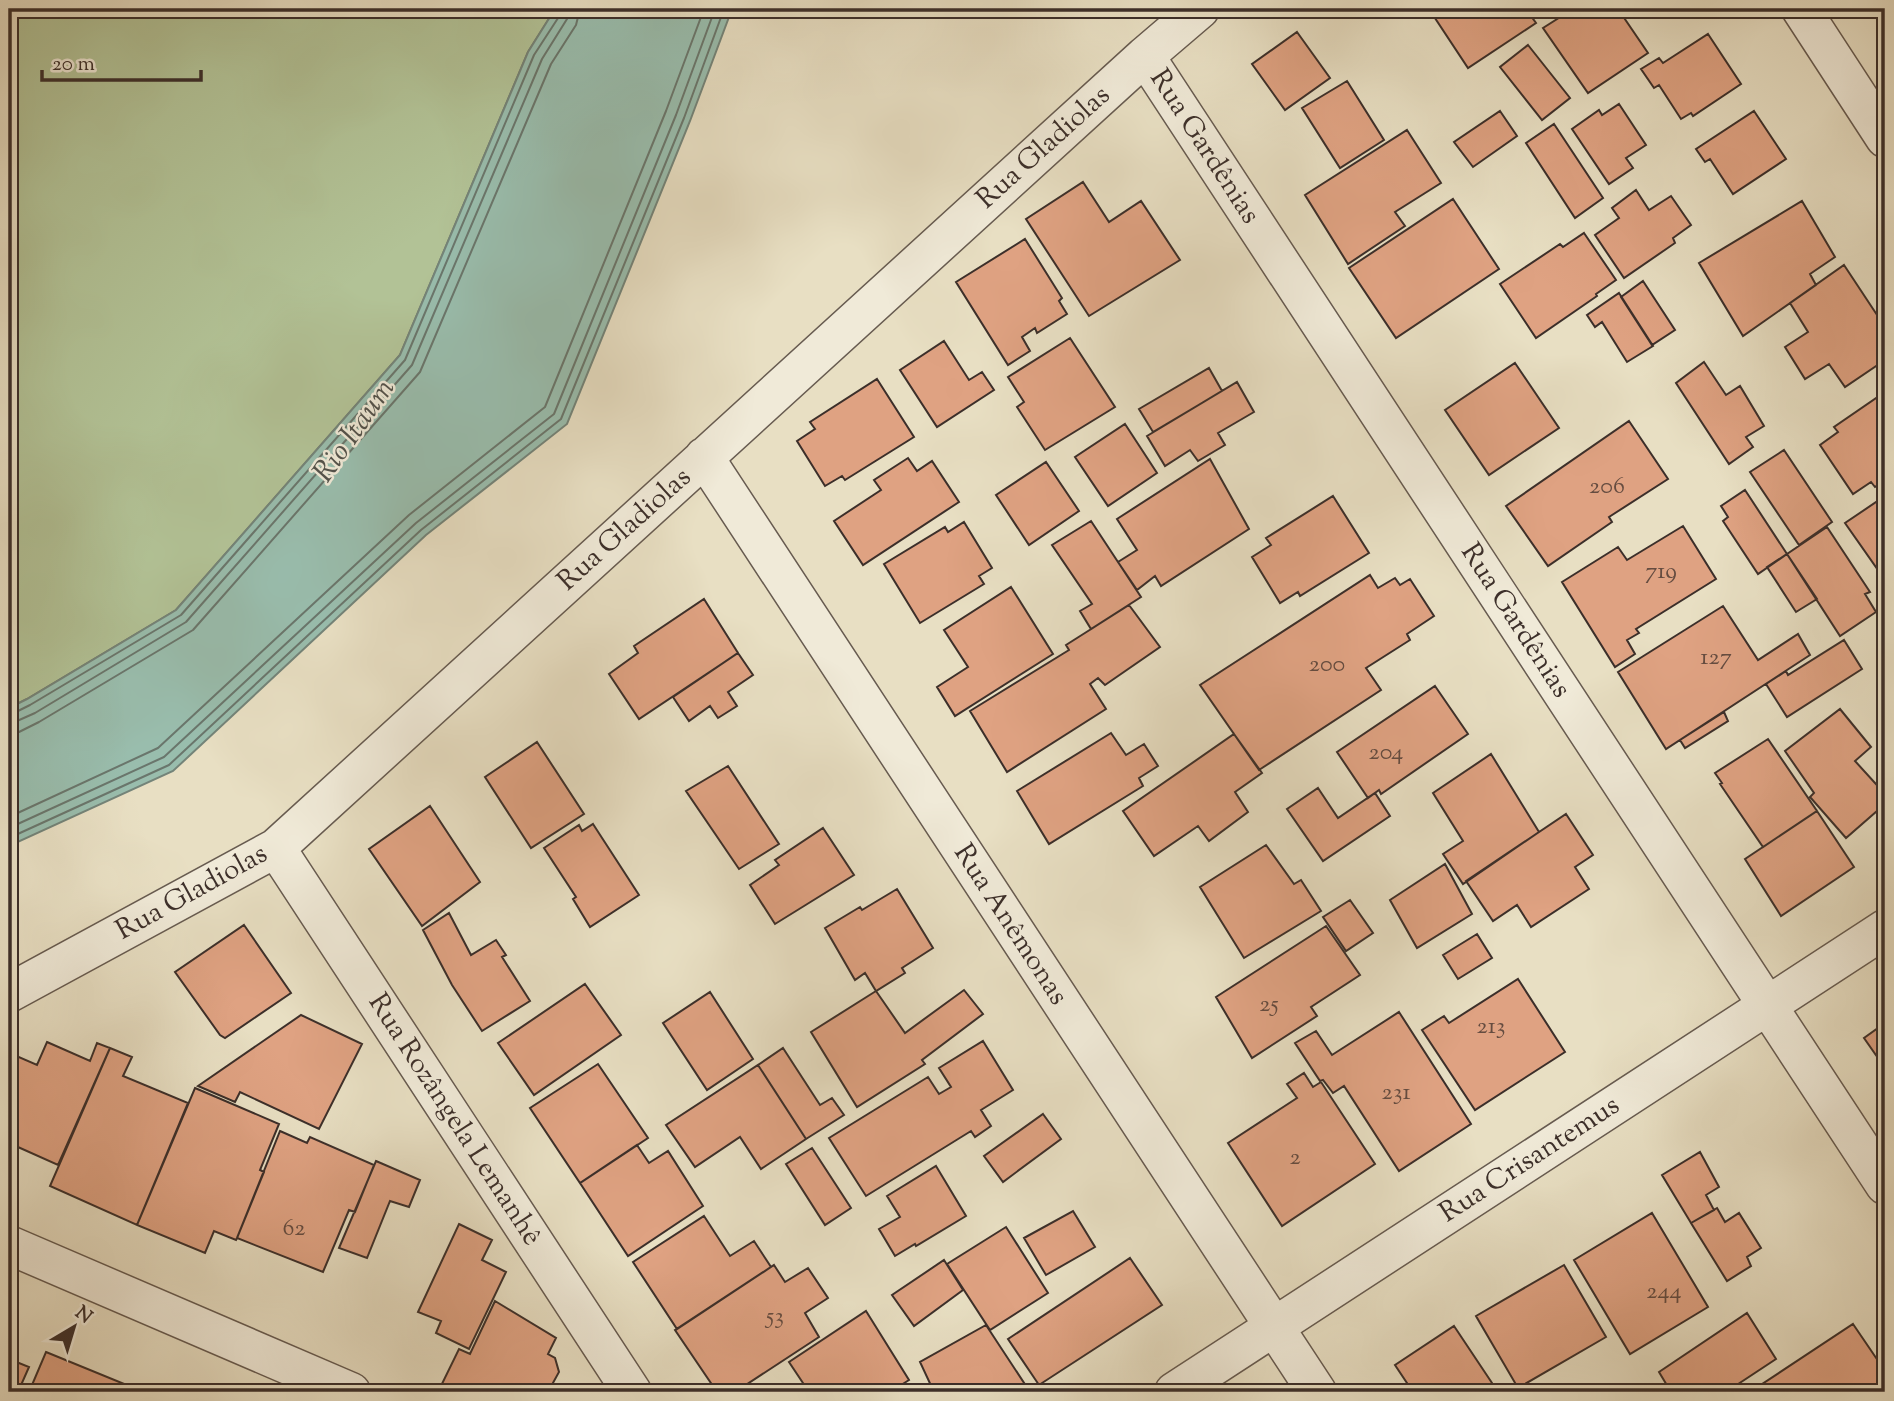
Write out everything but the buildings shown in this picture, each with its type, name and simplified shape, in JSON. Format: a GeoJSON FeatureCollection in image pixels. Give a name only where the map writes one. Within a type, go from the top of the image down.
{"type":"FeatureCollection","features":[{"type":"Feature","properties":{"kind":"street","name":"Rua Gladiolas"},"geometry":{"type":"LineString","coordinates":[[9,993],[276,848],[1200,9]]}},
{"type":"Feature","properties":{"kind":"street"},"geometry":{"type":"LineString","coordinates":[[1801,9],[1885,138]]}},
{"type":"Feature","properties":{"kind":"street","name":"Rua Gardênias"},"geometry":{"type":"LineString","coordinates":[[1145,57],[1885,1185]]}},
{"type":"Feature","properties":{"kind":"street","name":"Rua Anêmonas"},"geometry":{"type":"LineString","coordinates":[[704,457],[1317,1392]]}},
{"type":"Feature","properties":{"kind":"street","name":"Rua Rozângela Lemanhê"},"geometry":{"type":"LineString","coordinates":[[276,848],[632,1392]]}},
{"type":"Feature","properties":{"kind":"street","name":"Rua Crisantemus"},"geometry":{"type":"LineString","coordinates":[[1174,1392],[1885,929]]}},
{"type":"Feature","properties":{"kind":"street"},"geometry":{"type":"LineString","coordinates":[[9,1245],[351,1392]]}},
{"type":"Feature","properties":{"kind":"shaded area"},"geometry":{"type":"Polygon","coordinates":[[[9,9],[555,9],[528,52],[400,355],[176,610],[9,708],[9,9]]]}},
{"type":"Feature","properties":{"kind":"water","name":"Rio Itaum"},"geometry":{"type":"Polygon","coordinates":[[[555,9],[732,9],[690,121],[567,424],[426,535],[173,771],[9,846],[9,708],[176,610],[400,355],[528,52],[555,9]]]}}]}
